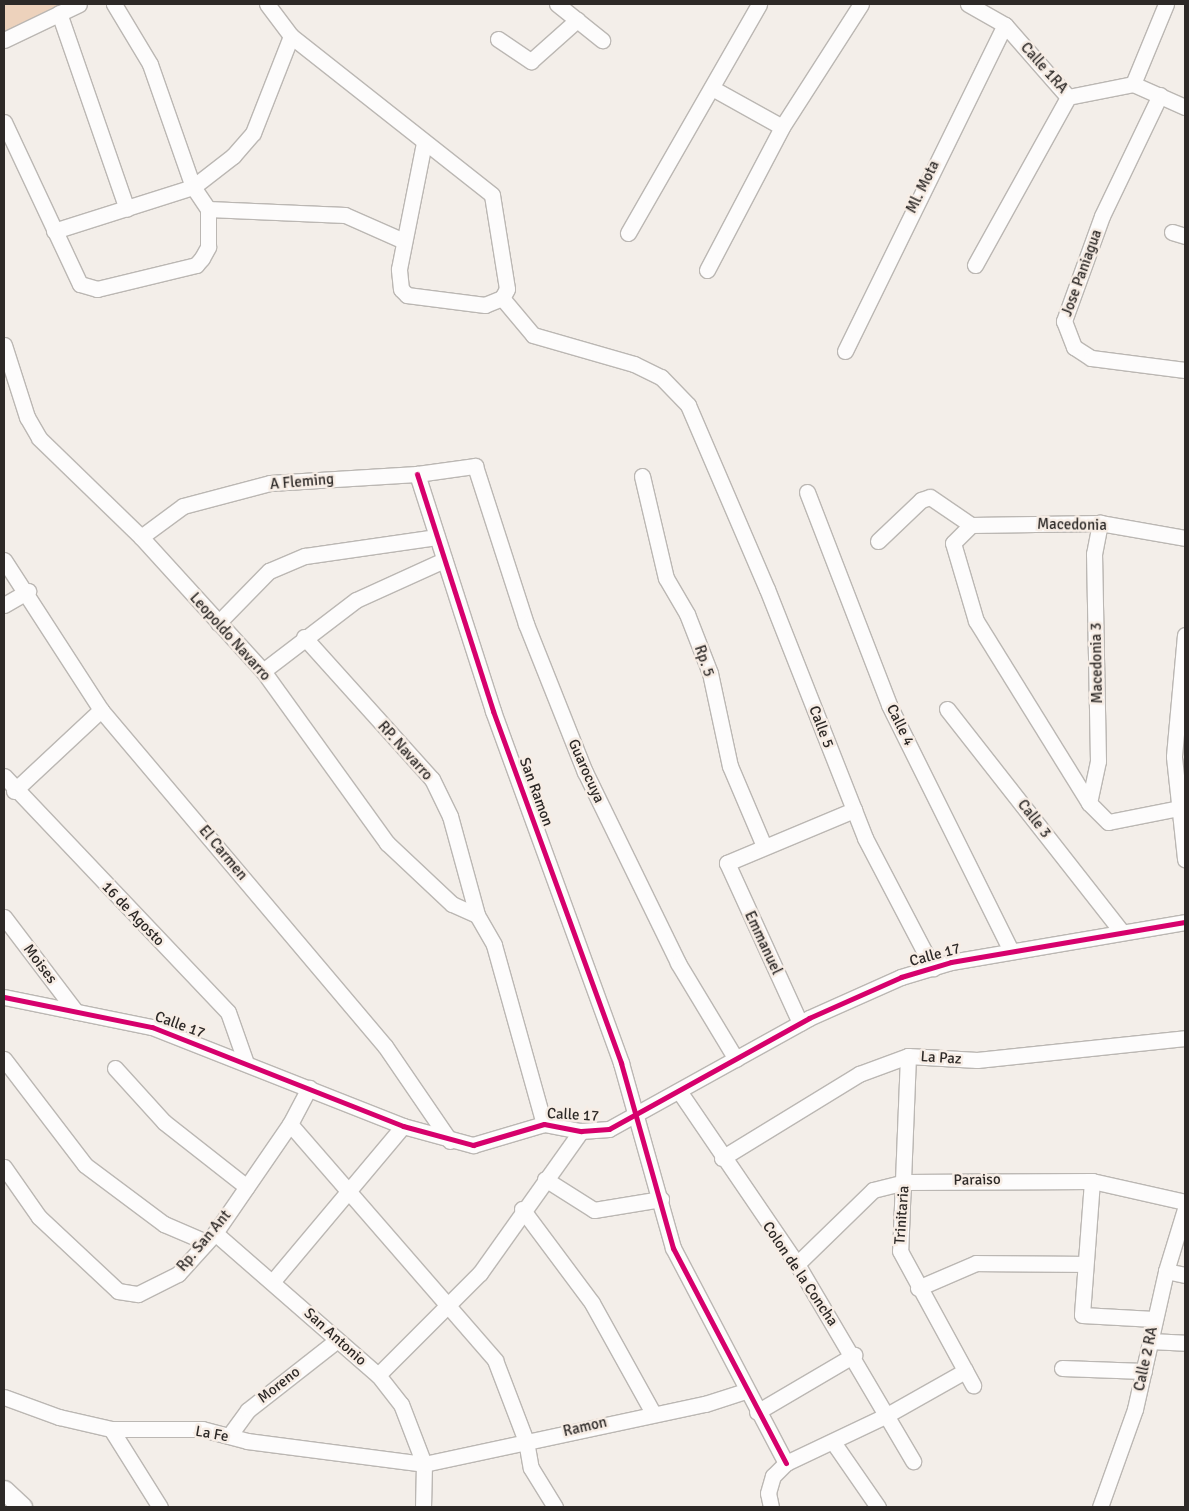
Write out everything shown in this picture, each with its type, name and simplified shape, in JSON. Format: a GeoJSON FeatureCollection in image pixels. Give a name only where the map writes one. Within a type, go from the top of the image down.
{"type":"FeatureCollection","features":[{"type":"Feature","properties":{"kind":"street"},"geometry":{"type":"LineString","coordinates":[[4,40],[79,4]]}},
{"type":"Feature","properties":{"kind":"street"},"geometry":{"type":"LineString","coordinates":[[4,122],[80,284],[97,289],[196,265],[208,247],[208,209],[193,187],[150,64],[114,4]]}},
{"type":"Feature","properties":{"kind":"street"},"geometry":{"type":"LineString","coordinates":[[267,4],[291,36],[492,195],[507,289],[502,298],[485,305],[407,295],[401,289],[399,269],[424,143]]}},
{"type":"Feature","properties":{"kind":"street"},"geometry":{"type":"LineString","coordinates":[[557,4],[602,40]]}},
{"type":"Feature","properties":{"kind":"street"},"geometry":{"type":"LineString","coordinates":[[628,233],[759,4]]}},
{"type":"Feature","properties":{"kind":"street"},"geometry":{"type":"LineString","coordinates":[[707,270],[782,127],[861,4]]}},
{"type":"Feature","properties":{"kind":"street","name":"Calle 1RA"},"geometry":{"type":"LineString","coordinates":[[968,4],[1005,25],[1068,97],[1133,84]]}},
{"type":"Feature","properties":{"kind":"street"},"geometry":{"type":"LineString","coordinates":[[1166,4],[1133,84],[1185,107]]}},
{"type":"Feature","properties":{"kind":"street"},"geometry":{"type":"LineString","coordinates":[[59,13],[127,209]]}},
{"type":"Feature","properties":{"kind":"street"},"geometry":{"type":"LineString","coordinates":[[498,39],[531,61],[577,20]]}},
{"type":"Feature","properties":{"kind":"street","name":"Ml. Mota"},"geometry":{"type":"LineString","coordinates":[[845,351],[1005,25]]}},
{"type":"Feature","properties":{"kind":"street"},"geometry":{"type":"LineString","coordinates":[[54,231],[193,187],[233,156],[253,133],[291,36]]}},
{"type":"Feature","properties":{"kind":"street"},"geometry":{"type":"LineString","coordinates":[[712,88],[782,127]]}},
{"type":"Feature","properties":{"kind":"street","name":"Jose Paniagua"},"geometry":{"type":"LineString","coordinates":[[1160,95],[1102,216],[1064,321],[1074,347],[1091,358],[1185,370]]}},
{"type":"Feature","properties":{"kind":"street"},"geometry":{"type":"LineString","coordinates":[[975,265],[1068,97]]}},
{"type":"Feature","properties":{"kind":"street"},"geometry":{"type":"LineString","coordinates":[[208,209],[345,215],[404,241]]}},
{"type":"Feature","properties":{"kind":"street","name":"Calle 5"},"geometry":{"type":"LineString","coordinates":[[502,298],[533,336],[634,364],[661,377],[697,421],[854,810],[933,968]]}},
{"type":"Feature","properties":{"kind":"street","name":"Leopoldo Navarro"},"geometry":{"type":"LineString","coordinates":[[4,345],[27,417],[39,438],[141,537],[263,670],[387,843],[452,904],[477,915]]}},
{"type":"Feature","properties":{"kind":"street","name":"A Fleming"},"geometry":{"type":"LineString","coordinates":[[141,537],[183,506],[270,483],[417,474],[475,466]]}},
{"type":"Feature","properties":{"kind":"street","name":"Guarocuya"},"geometry":{"type":"LineString","coordinates":[[475,466],[526,624],[585,772],[678,963],[736,1059]]}},
{"type":"Feature","properties":{"kind":"street","name":"San Ramon"},"geometry":{"type":"LineString","coordinates":[[417,474],[444,560],[637,1116],[673,1248],[745,1391],[786,1463]]}},
{"type":"Feature","properties":{"kind":"street","name":"Rp. 5"},"geometry":{"type":"LineString","coordinates":[[642,476],[666,578],[687,614],[710,673],[730,766],[764,846]]}},
{"type":"Feature","properties":{"kind":"street","name":"Calle 4"},"geometry":{"type":"LineString","coordinates":[[807,492],[889,705],[1012,951]]}},
{"type":"Feature","properties":{"kind":"street"},"geometry":{"type":"LineString","coordinates":[[878,542],[921,500],[930,497],[965,528],[953,543],[976,621],[1089,803],[1108,822],[1179,808]]}},
{"type":"Feature","properties":{"kind":"street","name":"Macedonia"},"geometry":{"type":"LineString","coordinates":[[965,528],[1100,523],[1185,538]]}},
{"type":"Feature","properties":{"kind":"street","name":"Macedonia 3"},"geometry":{"type":"LineString","coordinates":[[1089,803],[1098,761],[1094,554],[1100,523]]}},
{"type":"Feature","properties":{"kind":"street"},"geometry":{"type":"LineString","coordinates":[[218,623],[269,571],[305,556],[437,537]]}},
{"type":"Feature","properties":{"kind":"street","name":"El Carmen"},"geometry":{"type":"LineString","coordinates":[[4,560],[28,591],[101,710],[385,1046],[450,1140]]}},
{"type":"Feature","properties":{"kind":"street"},"geometry":{"type":"LineString","coordinates":[[263,670],[304,637],[356,600],[444,560]]}},
{"type":"Feature","properties":{"kind":"street"},"geometry":{"type":"LineString","coordinates":[[4,605],[28,591]]}},
{"type":"Feature","properties":{"kind":"street"},"geometry":{"type":"LineString","coordinates":[[1185,636],[1174,758],[1185,859]]}},
{"type":"Feature","properties":{"kind":"street","name":"RP. Navarro"},"geometry":{"type":"LineString","coordinates":[[304,637],[432,779],[450,816],[477,915],[494,946],[544,1124]]}},
{"type":"Feature","properties":{"kind":"street","name":"Calle 3"},"geometry":{"type":"LineString","coordinates":[[947,709],[1120,930]]}},
{"type":"Feature","properties":{"kind":"street"},"geometry":{"type":"LineString","coordinates":[[14,791],[101,710]]}},
{"type":"Feature","properties":{"kind":"street","name":"16 de Agosto"},"geometry":{"type":"LineString","coordinates":[[4,776],[14,791],[228,1012],[246,1063]]}},
{"type":"Feature","properties":{"kind":"street"},"geometry":{"type":"LineString","coordinates":[[764,846],[854,810]]}},
{"type":"Feature","properties":{"kind":"street","name":"Emmanuel"},"geometry":{"type":"LineString","coordinates":[[764,846],[726,862],[800,1023]]}},
{"type":"Feature","properties":{"kind":"street","name":"Moises"},"geometry":{"type":"LineString","coordinates":[[4,917],[76,1012]]}},
{"type":"Feature","properties":{"kind":"street","name":"Calle 17"},"geometry":{"type":"LineString","coordinates":[[4,996],[152,1027],[403,1126],[473,1145],[544,1124],[582,1130],[609,1129],[637,1116],[800,1023],[933,968],[1120,930],[1185,922]]}},
{"type":"Feature","properties":{"kind":"street","name":"La Paz"},"geometry":{"type":"LineString","coordinates":[[722,1158],[858,1074],[908,1056],[977,1060],[1185,1038]]}},
{"type":"Feature","properties":{"kind":"street","name":"Trinitaria"},"geometry":{"type":"LineString","coordinates":[[908,1056],[905,1182],[900,1251],[918,1288],[973,1385]]}},
{"type":"Feature","properties":{"kind":"street","name":"San Antonio"},"geometry":{"type":"LineString","coordinates":[[4,1059],[85,1165],[164,1224],[210,1238],[273,1281],[336,1341],[378,1376],[409,1419],[424,1464],[423,1507]]}},
{"type":"Feature","properties":{"kind":"street"},"geometry":{"type":"LineString","coordinates":[[115,1068],[164,1122],[246,1187]]}},
{"type":"Feature","properties":{"kind":"street","name":"Rp. San Ant"},"geometry":{"type":"LineString","coordinates":[[4,1167],[39,1217],[118,1291],[138,1294],[178,1274],[210,1238],[290,1124],[309,1088]]}},
{"type":"Feature","properties":{"kind":"street","name":"Colon de la Concha"},"geometry":{"type":"LineString","coordinates":[[680,1092],[722,1158],[797,1264],[854,1355],[913,1461]]}},
{"type":"Feature","properties":{"kind":"street"},"geometry":{"type":"LineString","coordinates":[[290,1124],[452,1305],[495,1360],[526,1441],[531,1468],[555,1507]]}},
{"type":"Feature","properties":{"kind":"street"},"geometry":{"type":"LineString","coordinates":[[273,1281],[403,1126]]}},
{"type":"Feature","properties":{"kind":"street"},"geometry":{"type":"LineString","coordinates":[[378,1376],[452,1305],[480,1273],[522,1209],[582,1130]]}},
{"type":"Feature","properties":{"kind":"street"},"geometry":{"type":"LineString","coordinates":[[545,1179],[594,1210],[661,1199]]}},
{"type":"Feature","properties":{"kind":"street"},"geometry":{"type":"LineString","coordinates":[[1092,1181],[1085,1264],[1083,1317],[1154,1320]]}},
{"type":"Feature","properties":{"kind":"street","name":"Paraiso"},"geometry":{"type":"LineString","coordinates":[[797,1264],[873,1190],[905,1182],[1092,1181],[1185,1202]]}},
{"type":"Feature","properties":{"kind":"street"},"geometry":{"type":"LineString","coordinates":[[522,1209],[592,1303],[652,1413]]}},
{"type":"Feature","properties":{"kind":"street","name":"Calle 2 RA"},"geometry":{"type":"LineString","coordinates":[[1100,1507],[1144,1371],[1166,1271],[1185,1209]]}},
{"type":"Feature","properties":{"kind":"street"},"geometry":{"type":"LineString","coordinates":[[918,1288],[976,1263],[1085,1264]]}},
{"type":"Feature","properties":{"kind":"street"},"geometry":{"type":"LineString","coordinates":[[1166,1271],[1185,1275]]}},
{"type":"Feature","properties":{"kind":"street","name":"Moreno"},"geometry":{"type":"LineString","coordinates":[[229,1436],[248,1410],[336,1341]]}},
{"type":"Feature","properties":{"kind":"street"},"geometry":{"type":"LineString","coordinates":[[1150,1341],[1185,1343]]}},
{"type":"Feature","properties":{"kind":"street"},"geometry":{"type":"LineString","coordinates":[[757,1412],[854,1355]]}},
{"type":"Feature","properties":{"kind":"street"},"geometry":{"type":"LineString","coordinates":[[1062,1368],[1144,1371]]}},
{"type":"Feature","properties":{"kind":"street"},"geometry":{"type":"LineString","coordinates":[[771,1507],[768,1493],[773,1476],[786,1463],[887,1416],[964,1371]]}},
{"type":"Feature","properties":{"kind":"street","name":"Ramon"},"geometry":{"type":"LineString","coordinates":[[424,1464],[745,1391]]}},
{"type":"Feature","properties":{"kind":"street","name":"La Fe"},"geometry":{"type":"LineString","coordinates":[[4,1397],[59,1417],[111,1429],[202,1429],[229,1436],[424,1464]]}},
{"type":"Feature","properties":{"kind":"street"},"geometry":{"type":"LineString","coordinates":[[111,1429],[160,1507]]}},
{"type":"Feature","properties":{"kind":"street"},"geometry":{"type":"LineString","coordinates":[[833,1442],[878,1507]]}},
{"type":"Feature","properties":{"kind":"street"},"geometry":{"type":"LineString","coordinates":[[4,1490],[22,1507]]}},
{"type":"Feature","properties":{"kind":"shaded area"},"geometry":{"type":"Polygon","coordinates":[[[4,4],[61,4],[4,32],[4,4]]]}},
{"type":"Feature","properties":{"kind":"cycle path"},"geometry":{"type":"LineString","coordinates":[[417,474],[493,711],[621,1063],[673,1248],[786,1463]]}},
{"type":"Feature","properties":{"kind":"cycle path"},"geometry":{"type":"LineString","coordinates":[[4,997],[152,1027],[403,1126],[473,1145],[544,1124],[581,1131],[609,1129],[809,1018],[901,977],[951,962],[1185,922]]}}]}
